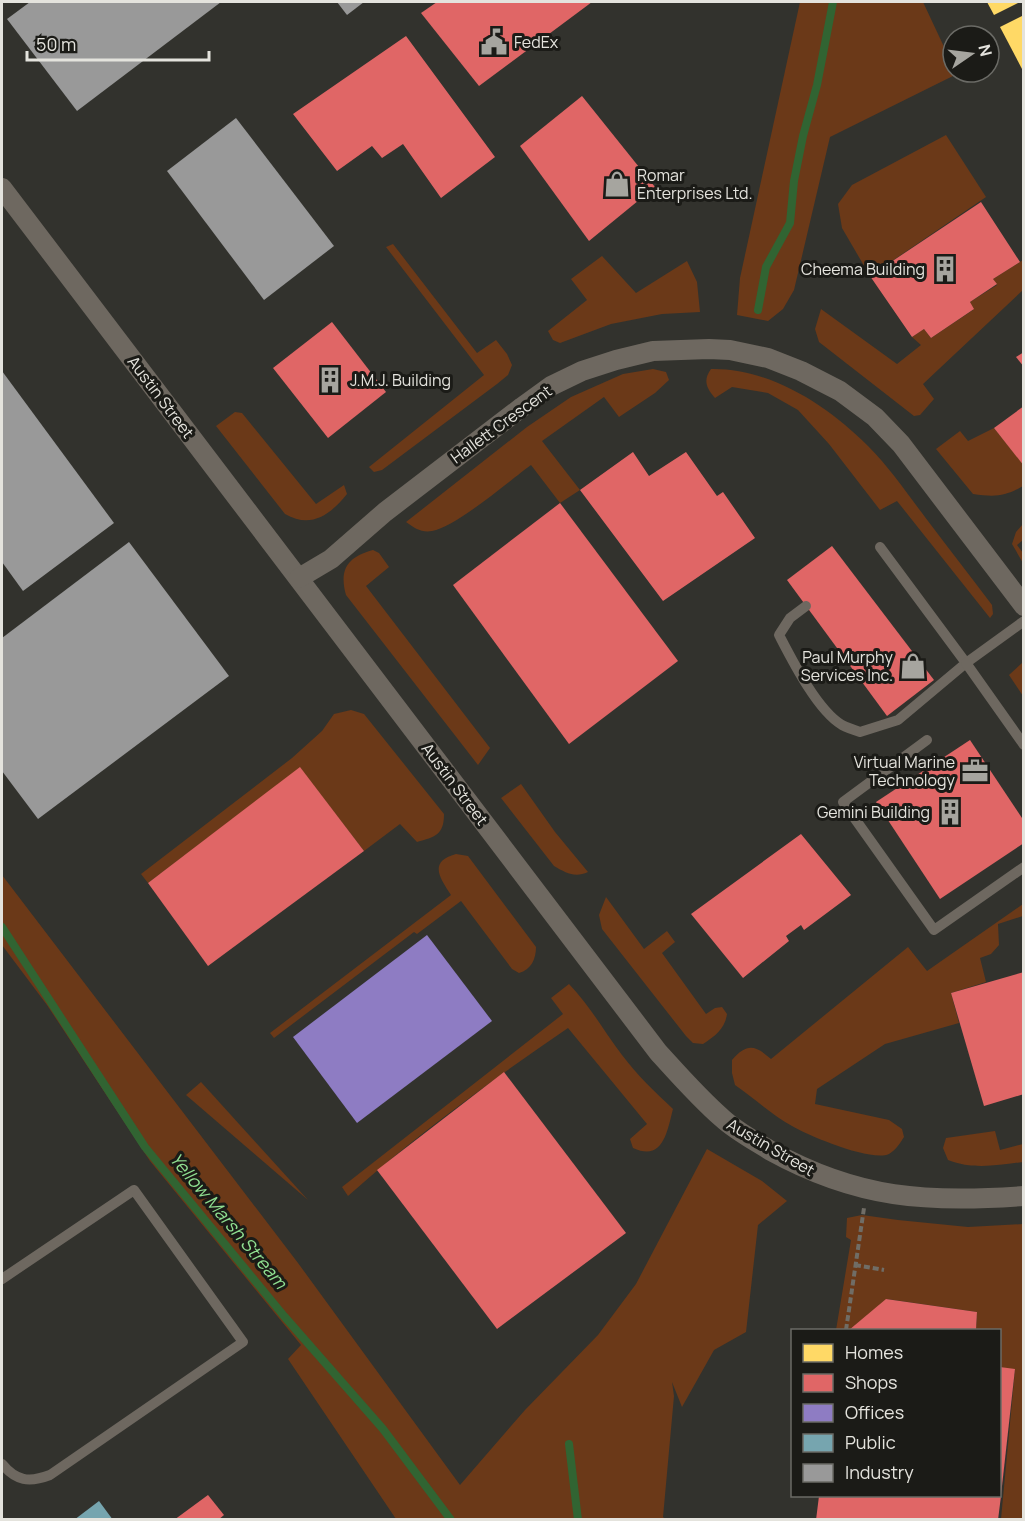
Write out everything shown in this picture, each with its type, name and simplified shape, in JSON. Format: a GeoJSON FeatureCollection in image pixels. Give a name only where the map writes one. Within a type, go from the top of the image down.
{"type":"FeatureCollection","features":[{"type":"Feature","properties":{"kind":"street","name":"Austin Street"},"geometry":{"type":"LineString","coordinates":[[2,188],[658,1052],[697,1095],[723,1120],[797,1165],[835,1181],[918,1198],[973,1200],[1023,1196]]}},
{"type":"Feature","properties":{"kind":"street","name":"Hallett Crescent"},"geometry":{"type":"LineString","coordinates":[[299,579],[331,558],[385,512],[551,386],[582,371],[653,351],[709,349],[730,350],[759,356],[795,368],[840,391],[875,417],[901,444],[1023,606]]}},
{"type":"Feature","properties":{"kind":"lane"},"geometry":{"type":"LineString","coordinates":[[880,547],[966,663],[1023,745]]}},
{"type":"Feature","properties":{"kind":"lane"},"geometry":{"type":"LineString","coordinates":[[806,606],[790,618],[779,635],[796,669],[823,706],[840,724],[860,732],[898,720],[966,663],[1023,621]]}},
{"type":"Feature","properties":{"kind":"lane"},"geometry":{"type":"LineString","coordinates":[[927,740],[843,802],[934,930],[1023,867]]}},
{"type":"Feature","properties":{"kind":"lane"},"geometry":{"type":"LineString","coordinates":[[2,1279],[134,1190],[243,1342],[50,1475],[37,1480],[17,1479],[2,1464]]}},
{"type":"Feature","properties":{"kind":"path"},"geometry":{"type":"LineString","coordinates":[[846,1329],[867,1189]]}},
{"type":"Feature","properties":{"kind":"path"},"geometry":{"type":"LineString","coordinates":[[855,1265],[884,1270]]}},
{"type":"Feature","properties":{"kind":"shaded area"},"geometry":{"type":"Polygon","coordinates":[[[800,2],[923,2],[941,40],[941,82],[830,137],[794,290],[783,309],[768,321],[737,315],[740,278],[800,2]]]}},
{"type":"Feature","properties":{"kind":"shaded area"},"geometry":{"type":"Polygon","coordinates":[[[946,135],[986,197],[870,276],[842,228],[838,204],[852,185],[946,135]]]}},
{"type":"Feature","properties":{"kind":"shaded area"},"geometry":{"type":"Polygon","coordinates":[[[393,244],[477,353],[496,340],[512,365],[508,375],[497,384],[382,470],[374,472],[369,467],[484,375],[386,247],[393,244]]]}},
{"type":"Feature","properties":{"kind":"shaded area"},"geometry":{"type":"Polygon","coordinates":[[[602,256],[636,293],[687,261],[697,282],[700,312],[662,314],[611,324],[560,343],[553,340],[548,331],[587,300],[571,279],[602,256]]]}},
{"type":"Feature","properties":{"kind":"shaded area"},"geometry":{"type":"Polygon","coordinates":[[[1023,260],[1023,290],[923,384],[934,399],[920,415],[914,416],[819,342],[815,329],[821,309],[897,364],[921,345],[912,337],[924,329],[931,338],[973,310],[970,302],[997,285],[993,279],[1023,260]]]}},
{"type":"Feature","properties":{"kind":"shaded area"},"geometry":{"type":"Polygon","coordinates":[[[653,369],[666,372],[669,380],[655,393],[619,417],[604,397],[542,441],[580,490],[560,503],[531,465],[468,513],[442,528],[425,531],[406,522],[527,427],[571,397],[623,374],[653,369]]]}},
{"type":"Feature","properties":{"kind":"shaded area"},"geometry":{"type":"Polygon","coordinates":[[[711,369],[733,370],[776,382],[816,403],[852,431],[892,473],[992,605],[993,614],[990,618],[897,501],[880,510],[829,444],[798,410],[768,393],[732,387],[715,398],[707,384],[707,377],[711,369]]]}},
{"type":"Feature","properties":{"kind":"shaded area"},"geometry":{"type":"Polygon","coordinates":[[[235,412],[242,413],[316,504],[344,485],[347,494],[327,514],[312,520],[294,518],[285,514],[216,426],[235,412]]]}},
{"type":"Feature","properties":{"kind":"shaded area"},"geometry":{"type":"Polygon","coordinates":[[[994,428],[1023,464],[1023,486],[999,495],[973,494],[936,449],[960,431],[968,441],[994,428]]]}},
{"type":"Feature","properties":{"kind":"shaded area"},"geometry":{"type":"Polygon","coordinates":[[[1023,524],[1023,540],[1017,545],[1023,553],[1023,563],[1012,544],[1016,532],[1023,524]]]}},
{"type":"Feature","properties":{"kind":"shaded area"},"geometry":{"type":"Polygon","coordinates":[[[373,550],[379,553],[389,567],[366,586],[490,748],[478,765],[346,595],[344,578],[347,566],[357,556],[373,550]]]}},
{"type":"Feature","properties":{"kind":"shaded area"},"geometry":{"type":"Polygon","coordinates":[[[1023,662],[1023,696],[1009,675],[1023,662]]]}},
{"type":"Feature","properties":{"kind":"shaded area"},"geometry":{"type":"Polygon","coordinates":[[[351,710],[364,714],[444,814],[442,827],[437,834],[417,842],[400,824],[364,851],[300,768],[148,883],[141,874],[292,758],[322,731],[334,714],[351,710]]]}},
{"type":"Feature","properties":{"kind":"shaded area"},"geometry":{"type":"Polygon","coordinates":[[[521,784],[555,832],[588,872],[579,875],[571,874],[554,866],[501,798],[521,784]]]}},
{"type":"Feature","properties":{"kind":"shaded area"},"geometry":{"type":"Polygon","coordinates":[[[456,854],[468,856],[536,947],[534,960],[530,967],[519,973],[512,969],[461,901],[417,934],[414,932],[274,1038],[270,1033],[451,895],[441,877],[439,866],[447,857],[456,854]]]}},
{"type":"Feature","properties":{"kind":"shaded area"},"geometry":{"type":"Polygon","coordinates":[[[2,875],[298,1263],[460,1485],[525,1410],[598,1335],[636,1284],[707,1149],[762,1181],[787,1201],[758,1225],[746,1332],[714,1350],[682,1407],[672,1382],[674,1396],[663,1517],[665,1519],[396,1519],[288,1359],[301,1345],[150,1161],[47,1005],[2,945],[2,875]]]}},
{"type":"Feature","properties":{"kind":"shaded area"},"geometry":{"type":"Polygon","coordinates":[[[606,897],[644,949],[667,931],[675,942],[662,953],[706,1014],[715,1008],[722,1007],[727,1014],[722,1028],[712,1038],[703,1044],[693,1043],[602,929],[599,915],[606,897]]]}},
{"type":"Feature","properties":{"kind":"shaded area"},"geometry":{"type":"Polygon","coordinates":[[[1023,904],[1023,916],[998,924],[999,945],[991,954],[980,958],[986,982],[951,993],[959,1023],[885,1044],[817,1089],[815,1104],[889,1120],[902,1129],[904,1137],[889,1154],[880,1156],[855,1151],[812,1136],[785,1122],[735,1085],[732,1060],[742,1051],[756,1049],[771,1059],[908,947],[927,971],[1023,904]]]}},
{"type":"Feature","properties":{"kind":"shaded area"},"geometry":{"type":"Polygon","coordinates":[[[569,984],[628,1062],[673,1109],[666,1135],[657,1148],[643,1151],[633,1148],[630,1139],[647,1124],[568,1028],[400,1151],[348,1196],[342,1187],[563,1014],[551,998],[569,984]]]}},
{"type":"Feature","properties":{"kind":"shaded area"},"geometry":{"type":"Polygon","coordinates":[[[201,1082],[308,1200],[186,1095],[201,1082]]]}},
{"type":"Feature","properties":{"kind":"shaded area"},"geometry":{"type":"Polygon","coordinates":[[[995,1131],[1000,1150],[1023,1144],[1023,1162],[976,1166],[948,1160],[943,1148],[946,1138],[995,1131]]]}},
{"type":"Feature","properties":{"kind":"shaded area"},"geometry":{"type":"Polygon","coordinates":[[[862,1215],[968,1227],[1023,1224],[1023,1519],[1001,1519],[1015,1370],[1001,1367],[1001,1329],[976,1329],[977,1312],[887,1299],[850,1329],[836,1329],[851,1240],[846,1237],[847,1218],[862,1215]]]}},
{"type":"Feature","properties":{"kind":"building: Homes"},"geometry":{"type":"Polygon","coordinates":[[[987,2],[1020,2],[994,15],[987,2]]]}},
{"type":"Feature","properties":{"kind":"building: Homes"},"geometry":{"type":"Polygon","coordinates":[[[1024,15],[1024,68],[1022,69],[1001,26],[1024,15]]]}},
{"type":"Feature","properties":{"kind":"building: Shops"},"geometry":{"type":"Polygon","coordinates":[[[437,2],[592,2],[479,86],[421,13],[437,2]]]}},
{"type":"Feature","properties":{"kind":"building: Shops"},"geometry":{"type":"Polygon","coordinates":[[[406,36],[495,157],[441,198],[403,144],[382,158],[372,146],[337,171],[293,114],[406,36]]]}},
{"type":"Feature","properties":{"kind":"building: Shops"},"geometry":{"type":"Polygon","coordinates":[[[582,96],[655,187],[589,241],[520,146],[582,96]]]}},
{"type":"Feature","properties":{"kind":"building: Shops","name":"Cheema Building"},"geometry":{"type":"Polygon","coordinates":[[[981,202],[1020,262],[993,279],[997,284],[970,302],[974,309],[931,338],[924,329],[912,337],[870,276],[981,202]]]}},
{"type":"Feature","properties":{"kind":"building: Shops","name":"J.M.J. Building"},"geometry":{"type":"Polygon","coordinates":[[[332,322],[386,392],[328,438],[273,368],[332,322]]]}},
{"type":"Feature","properties":{"kind":"building: Shops"},"geometry":{"type":"Polygon","coordinates":[[[1024,352],[1024,367],[1016,357],[1024,352]]]}},
{"type":"Feature","properties":{"kind":"building: Shops"},"geometry":{"type":"Polygon","coordinates":[[[1024,406],[1024,466],[994,428],[1024,406]]]}},
{"type":"Feature","properties":{"kind":"building: Shops"},"geometry":{"type":"Polygon","coordinates":[[[633,452],[649,476],[686,452],[717,496],[723,492],[755,538],[663,601],[580,490],[633,452]]]}},
{"type":"Feature","properties":{"kind":"building: Shops"},"geometry":{"type":"Polygon","coordinates":[[[560,503],[678,661],[569,744],[453,585],[560,503]]]}},
{"type":"Feature","properties":{"kind":"building: Shops"},"geometry":{"type":"Polygon","coordinates":[[[832,546],[934,680],[887,716],[787,580],[832,546]]]}},
{"type":"Feature","properties":{"kind":"building: Shops","name":"Gemini Building"},"geometry":{"type":"Polygon","coordinates":[[[970,740],[1024,821],[1024,843],[940,899],[876,802],[970,740]]]}},
{"type":"Feature","properties":{"kind":"building: Shops"},"geometry":{"type":"Polygon","coordinates":[[[300,767],[364,851],[208,966],[148,883],[300,767]]]}},
{"type":"Feature","properties":{"kind":"building: Shops"},"geometry":{"type":"Polygon","coordinates":[[[801,834],[851,895],[804,930],[801,925],[786,936],[789,941],[743,978],[691,914],[801,834]]]}},
{"type":"Feature","properties":{"kind":"building: Shops"},"geometry":{"type":"Polygon","coordinates":[[[1024,972],[1024,1094],[984,1106],[951,993],[1024,972]]]}},
{"type":"Feature","properties":{"kind":"building: Shops"},"geometry":{"type":"Polygon","coordinates":[[[504,1072],[626,1233],[497,1329],[377,1170],[504,1072]]]}},
{"type":"Feature","properties":{"kind":"building: Shops"},"geometry":{"type":"Polygon","coordinates":[[[886,1299],[977,1312],[976,1329],[850,1329],[886,1299]]]}},
{"type":"Feature","properties":{"kind":"building: Shops"},"geometry":{"type":"Polygon","coordinates":[[[1001,1367],[1015,1369],[1001,1495],[1001,1367]]]}},
{"type":"Feature","properties":{"kind":"building: Shops"},"geometry":{"type":"Polygon","coordinates":[[[208,1495],[224,1515],[218,1520],[174,1520],[208,1495]]]}},
{"type":"Feature","properties":{"kind":"building: Shops"},"geometry":{"type":"Polygon","coordinates":[[[819,1497],[1001,1497],[998,1520],[816,1520],[819,1497]]]}},
{"type":"Feature","properties":{"kind":"building: Offices"},"geometry":{"type":"Polygon","coordinates":[[[427,935],[492,1021],[357,1123],[293,1037],[427,935]]]}},
{"type":"Feature","properties":{"kind":"building: Public"},"geometry":{"type":"Polygon","coordinates":[[[99,1501],[113,1520],[74,1520],[99,1501]]]}},
{"type":"Feature","properties":{"kind":"building: Industry"},"geometry":{"type":"Polygon","coordinates":[[[30,2],[221,2],[77,111],[7,19],[30,2]]]}},
{"type":"Feature","properties":{"kind":"building: Industry"},"geometry":{"type":"Polygon","coordinates":[[[337,2],[364,2],[347,15],[337,2]]]}},
{"type":"Feature","properties":{"kind":"building: Industry"},"geometry":{"type":"Polygon","coordinates":[[[236,118],[334,246],[264,300],[167,171],[236,118]]]}},
{"type":"Feature","properties":{"kind":"building: Industry"},"geometry":{"type":"Polygon","coordinates":[[[2,371],[114,523],[23,591],[2,562],[2,371]]]}},
{"type":"Feature","properties":{"kind":"building: Industry"},"geometry":{"type":"Polygon","coordinates":[[[129,542],[229,676],[38,819],[2,771],[2,638],[129,542]]]}},
{"type":"Feature","properties":{"kind":"waterway"},"geometry":{"type":"LineString","coordinates":[[758,310],[766,267],[790,223],[794,181],[817,85],[833,2]]}},
{"type":"Feature","properties":{"kind":"waterway","name":"Yellow Marsh Stream"},"geometry":{"type":"LineString","coordinates":[[2,927],[145,1147],[284,1316],[383,1429],[451,1520]]}},
{"type":"Feature","properties":{"kind":"waterway"},"geometry":{"type":"LineString","coordinates":[[569,1444],[578,1520]]}},
{"type":"Feature","properties":{"kind":"place","name":"FedEx"},"geometry":{"type":"Point","coordinates":[494,42]}},
{"type":"Feature","properties":{"kind":"place","name":"Romar Enterprises Ltd."},"geometry":{"type":"Point","coordinates":[617,184]}},
{"type":"Feature","properties":{"kind":"place","name":"Cheema Building"},"geometry":{"type":"Point","coordinates":[945,269]}},
{"type":"Feature","properties":{"kind":"place","name":"J.M.J. Building"},"geometry":{"type":"Point","coordinates":[330,380]}},
{"type":"Feature","properties":{"kind":"place","name":"Paul Murphy Services Inc."},"geometry":{"type":"Point","coordinates":[913,666]}},
{"type":"Feature","properties":{"kind":"place","name":"Virtual Marine Technology"},"geometry":{"type":"Point","coordinates":[975,771]}},
{"type":"Feature","properties":{"kind":"place","name":"Gemini Building"},"geometry":{"type":"Point","coordinates":[950,812]}}]}
